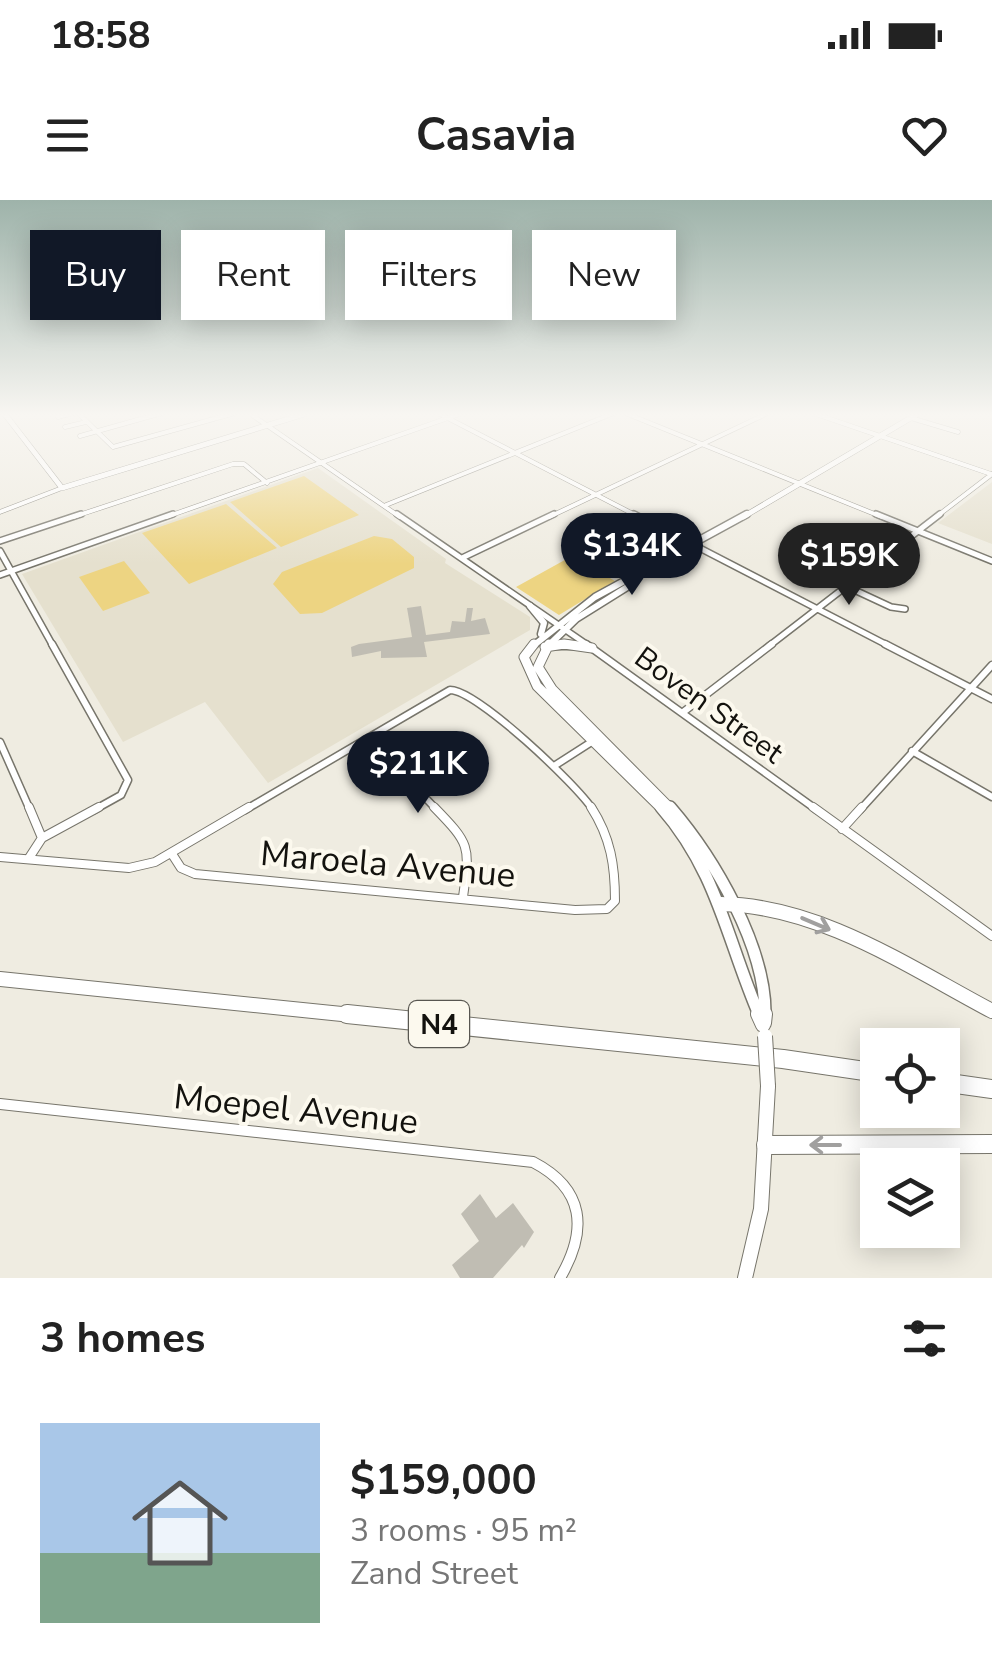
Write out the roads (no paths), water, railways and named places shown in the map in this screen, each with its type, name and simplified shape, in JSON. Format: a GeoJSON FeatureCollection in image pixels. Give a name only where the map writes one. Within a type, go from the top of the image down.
{"type":"FeatureCollection","features":[{"type":"Feature","properties":{"kind":"highway"},"geometry":{"type":"LineString","coordinates":[[728,904],[813,922],[992,1011]]}},
{"type":"Feature","properties":{"kind":"highway","name":"N4"},"geometry":{"type":"LineString","coordinates":[[0,979],[860,1070]]}},
{"type":"Feature","properties":{"kind":"highway"},"geometry":{"type":"LineString","coordinates":[[960,1085],[992,1089]]}},
{"type":"Feature","properties":{"kind":"highway"},"geometry":{"type":"LineString","coordinates":[[766,1145],[992,1144]]}},
{"type":"Feature","properties":{"kind":"street"},"geometry":{"type":"LineString","coordinates":[[42,463],[62,488]]}},
{"type":"Feature","properties":{"kind":"street"},"geometry":{"type":"LineString","coordinates":[[0,509],[144,463]]}},
{"type":"Feature","properties":{"kind":"street"},"geometry":{"type":"LineString","coordinates":[[384,505],[490,463]]}},
{"type":"Feature","properties":{"kind":"street"},"geometry":{"type":"LineString","coordinates":[[533,463],[992,699]]}},
{"type":"Feature","properties":{"kind":"street"},"geometry":{"type":"LineString","coordinates":[[461,558],[661,463]]}},
{"type":"Feature","properties":{"kind":"street"},"geometry":{"type":"LineString","coordinates":[[747,463],[992,561]]}},
{"type":"Feature","properties":{"kind":"street"},"geometry":{"type":"LineString","coordinates":[[539,636],[561,627],[693,544],[833,463]]}},
{"type":"Feature","properties":{"kind":"street"},"geometry":{"type":"LineString","coordinates":[[960,463],[992,474]]}},
{"type":"Feature","properties":{"kind":"street"},"geometry":{"type":"LineString","coordinates":[[0,541],[234,464],[244,464],[267,482]]}},
{"type":"Feature","properties":{"kind":"street"},"geometry":{"type":"LineString","coordinates":[[0,575],[321,464]]}},
{"type":"Feature","properties":{"kind":"street","name":"Boven Street"},"geometry":{"type":"LineString","coordinates":[[321,464],[592,648],[992,936]]}},
{"type":"Feature","properties":{"kind":"street"},"geometry":{"type":"LineString","coordinates":[[682,713],[992,474]]}},
{"type":"Feature","properties":{"kind":"street"},"geometry":{"type":"LineString","coordinates":[[0,551],[128,780],[121,795],[42,838],[29,859]]}},
{"type":"Feature","properties":{"kind":"street"},"geometry":{"type":"LineString","coordinates":[[848,586],[891,607],[906,609]]}},
{"type":"Feature","properties":{"kind":"street"},"geometry":{"type":"LineString","coordinates":[[530,606],[544,622],[524,657],[529,675],[680,830],[728,904]]}},
{"type":"Feature","properties":{"kind":"street"},"geometry":{"type":"LineString","coordinates":[[561,627],[544,648],[538,666],[544,678],[688,824],[715,864],[764,1031],[768,1086],[766,1145],[761,1209],[745,1278]]}},
{"type":"Feature","properties":{"kind":"street"},"geometry":{"type":"LineString","coordinates":[[544,648],[564,644],[592,648]]}},
{"type":"Feature","properties":{"kind":"street"},"geometry":{"type":"LineString","coordinates":[[842,829],[992,665]]}},
{"type":"Feature","properties":{"kind":"street"},"geometry":{"type":"LineString","coordinates":[[0,856],[130,868],[172,854],[450,690],[467,694],[554,766],[593,742]]}},
{"type":"Feature","properties":{"kind":"street"},"geometry":{"type":"LineString","coordinates":[[593,730],[593,742]]}},
{"type":"Feature","properties":{"kind":"street"},"geometry":{"type":"LineString","coordinates":[[368,738],[460,834],[469,852],[463,897]]}},
{"type":"Feature","properties":{"kind":"street"},"geometry":{"type":"LineString","coordinates":[[0,742],[42,838]]}},
{"type":"Feature","properties":{"kind":"street"},"geometry":{"type":"LineString","coordinates":[[912,751],[992,797]]}},
{"type":"Feature","properties":{"kind":"street","name":"Maroela Avenue"},"geometry":{"type":"LineString","coordinates":[[172,854],[181,868],[195,874],[576,910],[607,909],[615,901],[616,890],[610,844],[592,803],[554,766]]}},
{"type":"Feature","properties":{"kind":"street","name":"Moepel Avenue"},"geometry":{"type":"LineString","coordinates":[[0,1104],[534,1162],[551,1169],[573,1195]]}},
{"type":"Feature","properties":{"kind":"street"},"geometry":{"type":"LineString","coordinates":[[560,1278],[572,1260],[578,1239],[580,1221],[573,1195]]}}]}
